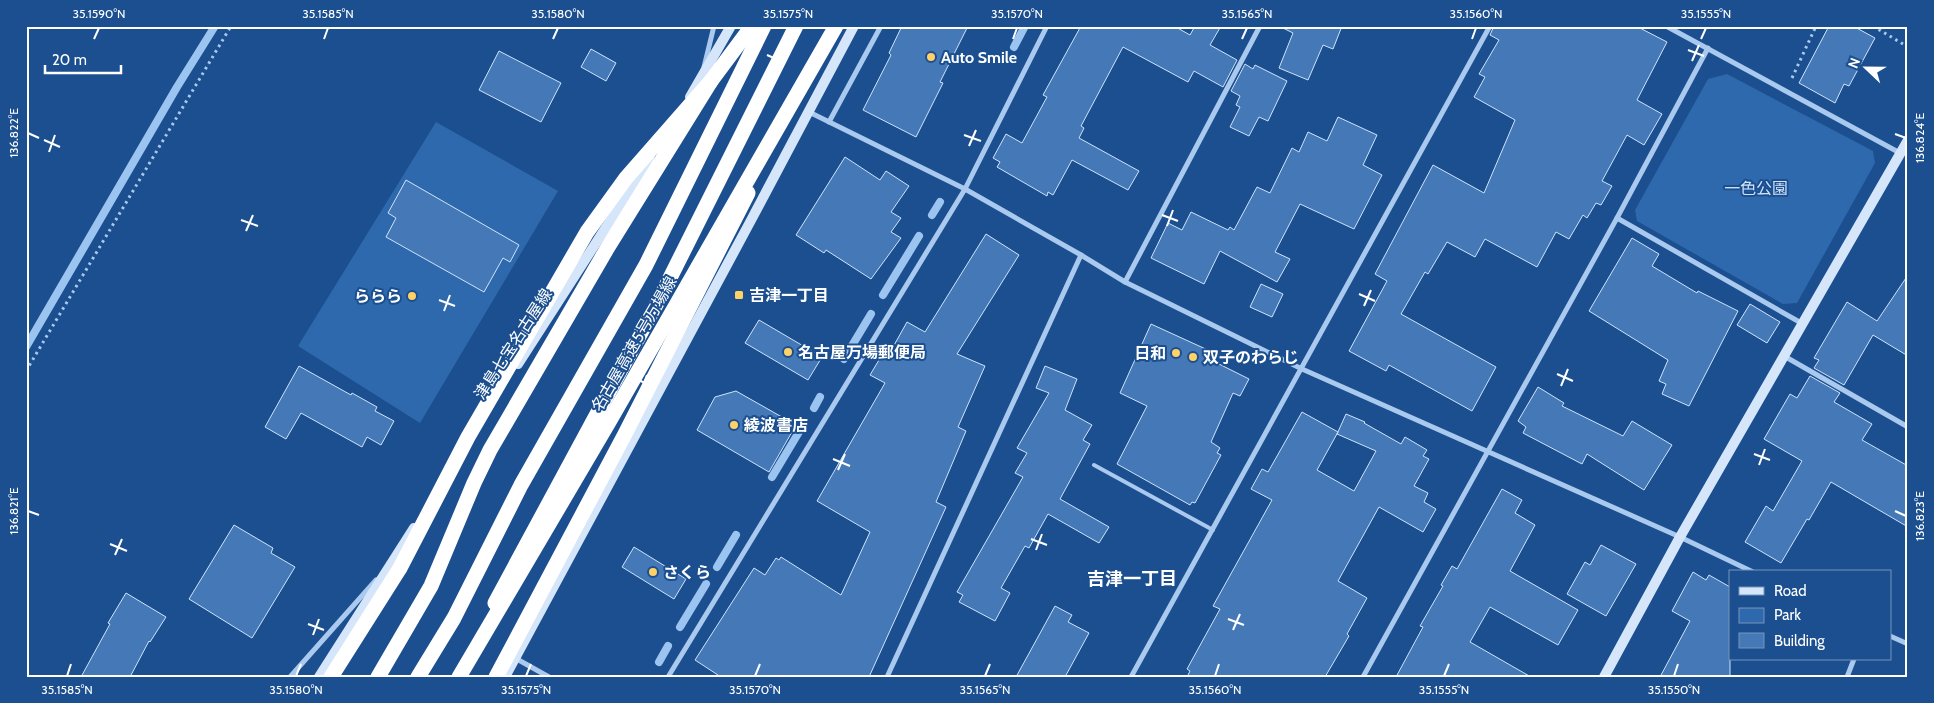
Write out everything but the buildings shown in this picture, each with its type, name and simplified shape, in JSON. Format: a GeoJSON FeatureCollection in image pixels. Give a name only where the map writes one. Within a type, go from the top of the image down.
{"type":"FeatureCollection","features":[{"type":"Feature","properties":{"kind":"highway"},"geometry":{"type":"LineString","coordinates":[[331,677],[400,568],[468,436],[587,232],[626,178],[752,26]]}},
{"type":"Feature","properties":{"kind":"highway","name":"名古屋高速5号万場線"},"geometry":{"type":"LineString","coordinates":[[418,677],[457,611],[521,485],[646,265],[764,26]]}},
{"type":"Feature","properties":{"kind":"highway"},"geometry":{"type":"LineString","coordinates":[[460,677],[483,624],[665,288],[796,26]]}},
{"type":"Feature","properties":{"kind":"highway","name":"名古屋高速5号万場線"},"geometry":{"type":"LineString","coordinates":[[460,677],[836,26]]}},
{"type":"Feature","properties":{"kind":"highway"},"geometry":{"type":"LineString","coordinates":[[378,677],[431,586],[474,483],[490,450],[706,81]]}},
{"type":"Feature","properties":{"kind":"highway"},"geometry":{"type":"LineString","coordinates":[[496,677],[626,434],[797,96]]}},
{"type":"Feature","properties":{"kind":"main road","name":"津島七宝名古屋線"},"geometry":{"type":"LineString","coordinates":[[319,677],[390,564],[706,81],[730,26]]}},
{"type":"Feature","properties":{"kind":"main road"},"geometry":{"type":"LineString","coordinates":[[505,677],[854,26]]}},
{"type":"Feature","properties":{"kind":"main road"},"geometry":{"type":"LineString","coordinates":[[1604,677],[1680,537],[1908,140]]}},
{"type":"Feature","properties":{"kind":"street"},"geometry":{"type":"LineString","coordinates":[[706,81],[714,26]]}},
{"type":"Feature","properties":{"kind":"street"},"geometry":{"type":"LineString","coordinates":[[829,122],[881,26]]}},
{"type":"Feature","properties":{"kind":"street"},"geometry":{"type":"LineString","coordinates":[[668,677],[965,189],[1047,26]]}},
{"type":"Feature","properties":{"kind":"street"},"geometry":{"type":"LineString","coordinates":[[1125,282],[1260,26]]}},
{"type":"Feature","properties":{"kind":"street"},"geometry":{"type":"LineString","coordinates":[[1132,677],[1490,26]]}},
{"type":"Feature","properties":{"kind":"street"},"geometry":{"type":"LineString","coordinates":[[1666,26],[1900,154]]}},
{"type":"Feature","properties":{"kind":"street"},"geometry":{"type":"LineString","coordinates":[[1363,677],[1617,218],[1708,48]]}},
{"type":"Feature","properties":{"kind":"street"},"geometry":{"type":"LineString","coordinates":[[809,112],[965,189],[1082,255],[1125,282],[1302,369],[1487,450],[1749,570]]}},
{"type":"Feature","properties":{"kind":"street"},"geometry":{"type":"LineString","coordinates":[[1617,218],[1803,324]]}},
{"type":"Feature","properties":{"kind":"street"},"geometry":{"type":"LineString","coordinates":[[887,677],[1082,255]]}},
{"type":"Feature","properties":{"kind":"street"},"geometry":{"type":"LineString","coordinates":[[1784,356],[1908,427]]}},
{"type":"Feature","properties":{"kind":"street"},"geometry":{"type":"LineString","coordinates":[[290,677],[390,564]]}},
{"type":"Feature","properties":{"kind":"street"},"geometry":{"type":"LineString","coordinates":[[1892,637],[1908,644]]}},
{"type":"Feature","properties":{"kind":"street"},"geometry":{"type":"LineString","coordinates":[[515,658],[550,677]]}},
{"type":"Feature","properties":{"kind":"street"},"geometry":{"type":"LineString","coordinates":[[1847,677],[1854,660]]}},
{"type":"Feature","properties":{"kind":"lane"},"geometry":{"type":"LineString","coordinates":[[1094,466],[1213,530]]}},
{"type":"Feature","properties":{"kind":"path"},"geometry":{"type":"LineString","coordinates":[[26,370],[231,26]]}},
{"type":"Feature","properties":{"kind":"path"},"geometry":{"type":"LineString","coordinates":[[1786,90],[1816,26]]}},
{"type":"Feature","properties":{"kind":"path"},"geometry":{"type":"LineString","coordinates":[[1873,26],[1908,47]]}},
{"type":"Feature","properties":{"kind":"green space","name":"一色公園"},"geometry":{"type":"Polygon","coordinates":[[[1727,74],[1873,151],[1875,163],[1797,303],[1783,304],[1637,221],[1635,210],[1708,79],[1727,74]]]}},
{"type":"Feature","properties":{"kind":"green space","name":"ららら"},"geometry":{"type":"Polygon","coordinates":[[[436,122],[558,191],[420,423],[298,346],[436,122]]]}},
{"type":"Feature","properties":{"kind":"waterway"},"geometry":{"type":"LineString","coordinates":[[26,347],[177,87],[215,26]]}},
{"type":"Feature","properties":{"kind":"waterway"},"geometry":{"type":"LineString","coordinates":[[1014,47],[1025,26]]}},
{"type":"Feature","properties":{"kind":"waterway"},"geometry":{"type":"LineString","coordinates":[[932,215],[940,202]]}},
{"type":"Feature","properties":{"kind":"waterway"},"geometry":{"type":"LineString","coordinates":[[883,295],[919,236]]}},
{"type":"Feature","properties":{"kind":"waterway"},"geometry":{"type":"LineString","coordinates":[[844,359],[871,314]]}},
{"type":"Feature","properties":{"kind":"waterway"},"geometry":{"type":"LineString","coordinates":[[814,408],[820,397]]}},
{"type":"Feature","properties":{"kind":"waterway"},"geometry":{"type":"LineString","coordinates":[[772,477],[802,427]]}},
{"type":"Feature","properties":{"kind":"waterway"},"geometry":{"type":"LineString","coordinates":[[717,567],[736,535]]}},
{"type":"Feature","properties":{"kind":"waterway"},"geometry":{"type":"LineString","coordinates":[[680,627],[706,584]]}},
{"type":"Feature","properties":{"kind":"waterway"},"geometry":{"type":"LineString","coordinates":[[659,662],[668,646]]}},
{"type":"Feature","properties":{"kind":"place","name":"Auto Smile"},"geometry":{"type":"Point","coordinates":[931,57]}},
{"type":"Feature","properties":{"kind":"place","name":"吉津一丁目"},"geometry":{"type":"Point","coordinates":[739,295]}},
{"type":"Feature","properties":{"kind":"place","name":"ららら"},"geometry":{"type":"Point","coordinates":[412,296]}},
{"type":"Feature","properties":{"kind":"place","name":"名古屋万場郵便局"},"geometry":{"type":"Point","coordinates":[788,352]}},
{"type":"Feature","properties":{"kind":"place","name":"日和"},"geometry":{"type":"Point","coordinates":[1176,353]}},
{"type":"Feature","properties":{"kind":"place","name":"双子のわらじ"},"geometry":{"type":"Point","coordinates":[1193,357]}},
{"type":"Feature","properties":{"kind":"place","name":"綾波書店"},"geometry":{"type":"Point","coordinates":[734,425]}},
{"type":"Feature","properties":{"kind":"place","name":"さくら"},"geometry":{"type":"Point","coordinates":[653,572]}},
{"type":"Feature","properties":{"kind":"district","name":"吉津一丁目"},"geometry":{"type":"Point","coordinates":[1132,579]}}]}
